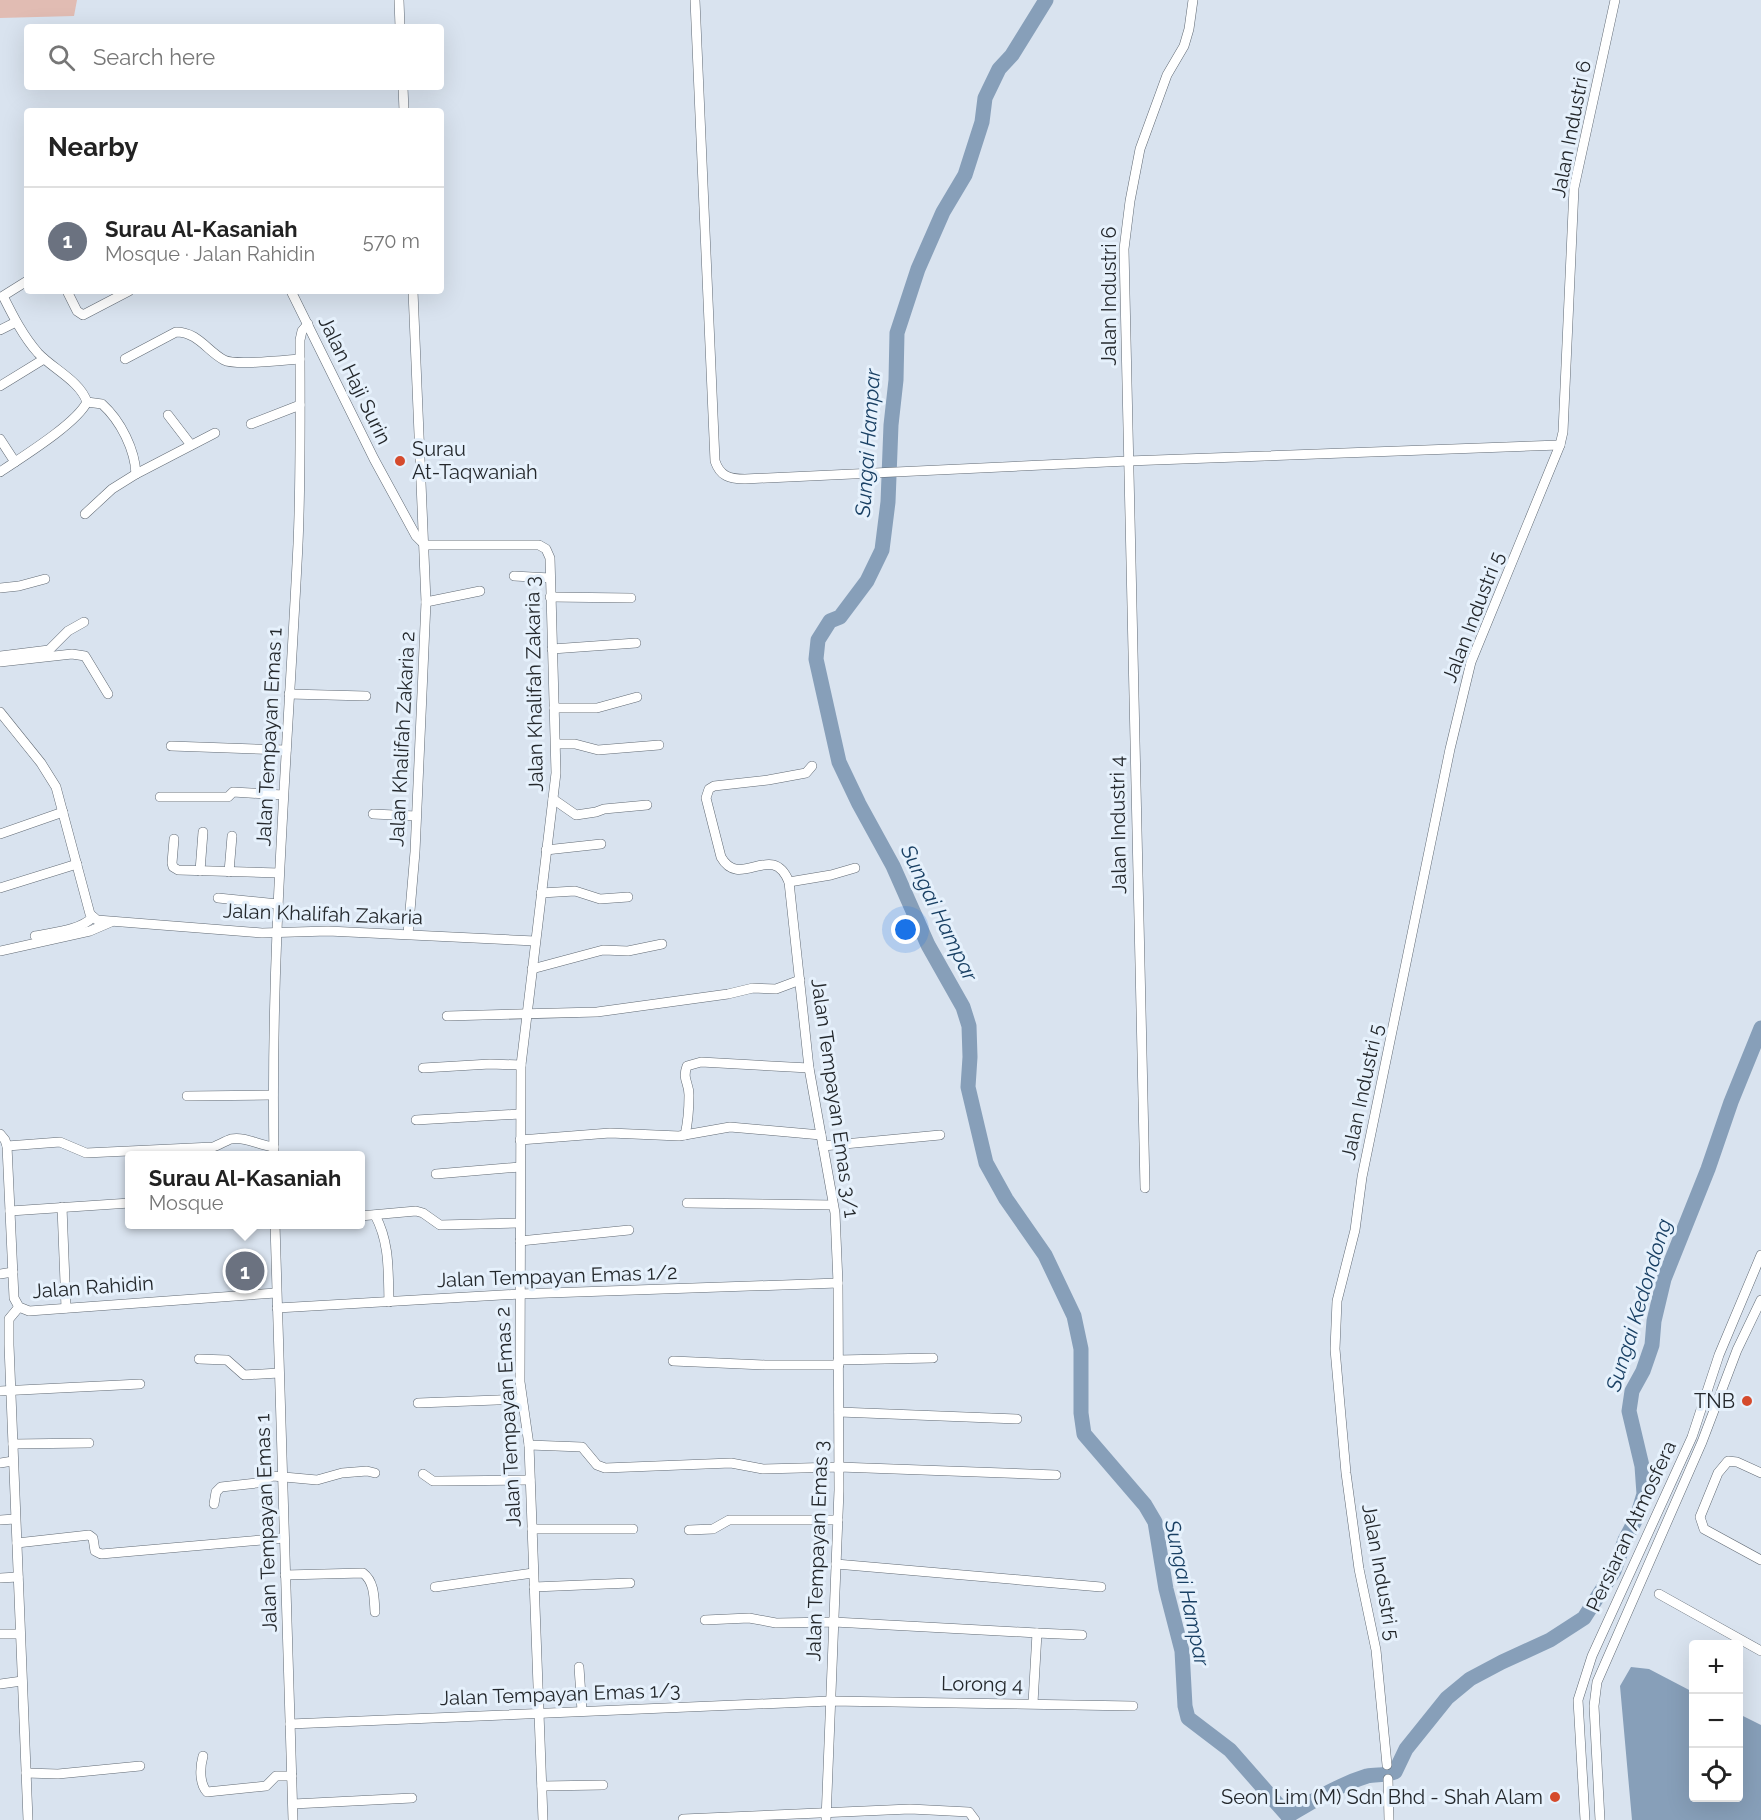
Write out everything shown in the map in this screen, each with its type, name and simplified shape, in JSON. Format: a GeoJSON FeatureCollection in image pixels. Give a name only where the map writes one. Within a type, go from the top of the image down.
{"type":"FeatureCollection","features":[{"type":"Feature","properties":{"kind":"street"},"geometry":{"type":"LineString","coordinates":[[399,0],[400,24]]}},
{"type":"Feature","properties":{"kind":"street"},"geometry":{"type":"LineString","coordinates":[[695,0],[714,461],[724,475],[733,479],[1560,445]]}},
{"type":"Feature","properties":{"kind":"street","name":"Jalan Industri 6"},"geometry":{"type":"LineString","coordinates":[[1128,461],[1124,249],[1130,201],[1140,149],[1167,75],[1184,45],[1193,0]]}},
{"type":"Feature","properties":{"kind":"street","name":"Jalan Industri 6"},"geometry":{"type":"LineString","coordinates":[[1560,445],[1563,432],[1574,188],[1615,0]]}},
{"type":"Feature","properties":{"kind":"street"},"geometry":{"type":"LineString","coordinates":[[403,90],[404,108]]}},
{"type":"Feature","properties":{"kind":"street"},"geometry":{"type":"LineString","coordinates":[[0,472],[78,415],[87,402],[85,394],[78,387],[44,360],[26,339],[16,322],[3,296],[24,283]]}},
{"type":"Feature","properties":{"kind":"street"},"geometry":{"type":"LineString","coordinates":[[68,294],[77,311],[83,315],[123,294]]}},
{"type":"Feature","properties":{"kind":"street","name":"Jalan Haji Surin"},"geometry":{"type":"LineString","coordinates":[[293,294],[374,459],[416,536],[424,545]]}},
{"type":"Feature","properties":{"kind":"street","name":"Jalan Khalifah Zakaria 2"},"geometry":{"type":"LineString","coordinates":[[408,934],[415,852],[426,602],[413,294]]}},
{"type":"Feature","properties":{"kind":"street"},"geometry":{"type":"LineString","coordinates":[[0,330],[16,322]]}},
{"type":"Feature","properties":{"kind":"street","name":"Jalan Tempayan Emas 1"},"geometry":{"type":"LineString","coordinates":[[274,1151],[273,1038],[279,873],[298,543],[301,333],[308,324]]}},
{"type":"Feature","properties":{"kind":"street"},"geometry":{"type":"LineString","coordinates":[[125,359],[176,332],[185,332],[225,361],[300,359]]}},
{"type":"Feature","properties":{"kind":"street"},"geometry":{"type":"LineString","coordinates":[[0,386],[44,360]]}},
{"type":"Feature","properties":{"kind":"street"},"geometry":{"type":"LineString","coordinates":[[87,402],[102,404],[117,423],[133,454],[136,474]]}},
{"type":"Feature","properties":{"kind":"street"},"geometry":{"type":"LineString","coordinates":[[251,424],[300,405]]}},
{"type":"Feature","properties":{"kind":"street"},"geometry":{"type":"LineString","coordinates":[[168,415],[191,445]]}},
{"type":"Feature","properties":{"kind":"street"},"geometry":{"type":"LineString","coordinates":[[85,514],[111,489],[215,433]]}},
{"type":"Feature","properties":{"kind":"street"},"geometry":{"type":"LineString","coordinates":[[0,439],[15,462]]}},
{"type":"Feature","properties":{"kind":"street","name":"Jalan Industri 5"},"geometry":{"type":"LineString","coordinates":[[1387,1765],[1376,1650],[1359,1569],[1346,1473],[1335,1349],[1337,1300],[1355,1230],[1362,1178],[1450,749],[1468,673],[1560,445]]}},
{"type":"Feature","properties":{"kind":"street","name":"Jalan Industri 4"},"geometry":{"type":"LineString","coordinates":[[1128,461],[1145,1188]]}},
{"type":"Feature","properties":{"kind":"street","name":"Jalan Khalifah Zakaria 3"},"geometry":{"type":"LineString","coordinates":[[424,545],[539,545],[549,554],[556,744],[553,799],[535,941]]}},
{"type":"Feature","properties":{"kind":"street"},"geometry":{"type":"LineString","coordinates":[[514,576],[550,578]]}},
{"type":"Feature","properties":{"kind":"street"},"geometry":{"type":"LineString","coordinates":[[0,588],[45,579]]}},
{"type":"Feature","properties":{"kind":"street"},"geometry":{"type":"LineString","coordinates":[[426,602],[480,591]]}},
{"type":"Feature","properties":{"kind":"street"},"geometry":{"type":"LineString","coordinates":[[550,597],[631,598]]}},
{"type":"Feature","properties":{"kind":"street"},"geometry":{"type":"LineString","coordinates":[[0,656],[49,650],[68,631],[84,622]]}},
{"type":"Feature","properties":{"kind":"street"},"geometry":{"type":"LineString","coordinates":[[552,649],[636,644]]}},
{"type":"Feature","properties":{"kind":"street"},"geometry":{"type":"LineString","coordinates":[[0,662],[72,654],[85,656],[108,694]]}},
{"type":"Feature","properties":{"kind":"street"},"geometry":{"type":"LineString","coordinates":[[289,694],[366,696]]}},
{"type":"Feature","properties":{"kind":"street"},"geometry":{"type":"LineString","coordinates":[[554,708],[597,708],[637,697]]}},
{"type":"Feature","properties":{"kind":"street"},"geometry":{"type":"LineString","coordinates":[[0,712],[41,763],[56,787],[93,917]]}},
{"type":"Feature","properties":{"kind":"street"},"geometry":{"type":"LineString","coordinates":[[556,744],[575,744],[598,750],[659,745]]}},
{"type":"Feature","properties":{"kind":"street"},"geometry":{"type":"LineString","coordinates":[[171,746],[286,750]]}},
{"type":"Feature","properties":{"kind":"street"},"geometry":{"type":"LineString","coordinates":[[812,766],[806,773],[714,786],[709,789],[706,793],[721,857],[730,869],[776,865],[782,868],[789,882],[824,877],[855,868]]}},
{"type":"Feature","properties":{"kind":"street"},"geometry":{"type":"LineString","coordinates":[[160,797],[228,797],[232,792],[284,795]]}},
{"type":"Feature","properties":{"kind":"street"},"geometry":{"type":"LineString","coordinates":[[553,799],[576,816],[604,808],[647,805]]}},
{"type":"Feature","properties":{"kind":"street"},"geometry":{"type":"LineString","coordinates":[[0,834],[63,812]]}},
{"type":"Feature","properties":{"kind":"street"},"geometry":{"type":"LineString","coordinates":[[373,814],[416,816]]}},
{"type":"Feature","properties":{"kind":"street"},"geometry":{"type":"LineString","coordinates":[[200,871],[203,832]]}},
{"type":"Feature","properties":{"kind":"street"},"geometry":{"type":"LineString","coordinates":[[229,872],[232,836]]}},
{"type":"Feature","properties":{"kind":"street"},"geometry":{"type":"LineString","coordinates":[[174,839],[173,867],[178,870],[279,873]]}},
{"type":"Feature","properties":{"kind":"street"},"geometry":{"type":"LineString","coordinates":[[546,850],[601,844]]}},
{"type":"Feature","properties":{"kind":"street"},"geometry":{"type":"LineString","coordinates":[[0,888],[77,864]]}},
{"type":"Feature","properties":{"kind":"street","name":"Jalan Tempayan Emas 3/1"},"geometry":{"type":"LineString","coordinates":[[789,882],[809,1068],[833,1205],[838,1283]]}},
{"type":"Feature","properties":{"kind":"street"},"geometry":{"type":"LineString","coordinates":[[542,893],[575,891],[600,899],[628,897]]}},
{"type":"Feature","properties":{"kind":"street"},"geometry":{"type":"LineString","coordinates":[[218,898],[278,904]]}},
{"type":"Feature","properties":{"kind":"street"},"geometry":{"type":"LineString","coordinates":[[93,917],[111,922]]}},
{"type":"Feature","properties":{"kind":"street"},"geometry":{"type":"LineString","coordinates":[[35,936],[77,926],[88,922],[93,917]]}},
{"type":"Feature","properties":{"kind":"street"},"geometry":{"type":"LineString","coordinates":[[0,951],[90,931],[111,922]]}},
{"type":"Feature","properties":{"kind":"street","name":"Jalan Khalifah Zakaria"},"geometry":{"type":"LineString","coordinates":[[111,922],[262,933],[408,934],[535,941]]}},
{"type":"Feature","properties":{"kind":"street","name":"Jalan Tempayan Emas 2"},"geometry":{"type":"LineString","coordinates":[[535,941],[520,1065],[520,1382],[529,1445],[543,1820]]}},
{"type":"Feature","properties":{"kind":"street"},"geometry":{"type":"LineString","coordinates":[[532,969],[603,950],[628,951],[662,944]]}},
{"type":"Feature","properties":{"kind":"street"},"geometry":{"type":"LineString","coordinates":[[447,1016],[597,1012],[728,994],[753,988],[776,989],[800,980]]}},
{"type":"Feature","properties":{"kind":"street"},"geometry":{"type":"LineString","coordinates":[[684,1135],[688,1122],[689,1093],[684,1081],[687,1066],[701,1062],[809,1068]]}},
{"type":"Feature","properties":{"kind":"street"},"geometry":{"type":"LineString","coordinates":[[423,1068],[490,1064],[520,1065]]}},
{"type":"Feature","properties":{"kind":"street"},"geometry":{"type":"LineString","coordinates":[[187,1096],[273,1095]]}},
{"type":"Feature","properties":{"kind":"street"},"geometry":{"type":"LineString","coordinates":[[416,1120],[520,1114]]}},
{"type":"Feature","properties":{"kind":"street"},"geometry":{"type":"LineString","coordinates":[[520,1140],[610,1133],[679,1136],[730,1127],[821,1135]]}},
{"type":"Feature","properties":{"kind":"street","name":"Jalan Rahidin"},"geometry":{"type":"LineString","coordinates":[[0,1134],[7,1146],[4,1168],[10,1210],[14,1298],[19,1307],[29,1311],[276,1293]]}},
{"type":"Feature","properties":{"kind":"street"},"geometry":{"type":"LineString","coordinates":[[823,1146],[940,1135]]}},
{"type":"Feature","properties":{"kind":"street"},"geometry":{"type":"LineString","coordinates":[[128,1151],[213,1147],[230,1139],[240,1138],[274,1151]]}},
{"type":"Feature","properties":{"kind":"street"},"geometry":{"type":"LineString","coordinates":[[7,1146],[60,1142],[86,1153],[125,1151]]}},
{"type":"Feature","properties":{"kind":"street"},"geometry":{"type":"LineString","coordinates":[[436,1174],[520,1167]]}},
{"type":"Feature","properties":{"kind":"street"},"geometry":{"type":"LineString","coordinates":[[10,1210],[125,1203]]}},
{"type":"Feature","properties":{"kind":"street"},"geometry":{"type":"LineString","coordinates":[[687,1203],[833,1205]]}},
{"type":"Feature","properties":{"kind":"street"},"geometry":{"type":"LineString","coordinates":[[62,1207],[66,1308]]}},
{"type":"Feature","properties":{"kind":"street"},"geometry":{"type":"LineString","coordinates":[[365,1216],[420,1212],[440,1225],[520,1223]]}},
{"type":"Feature","properties":{"kind":"street"},"geometry":{"type":"LineString","coordinates":[[375,1215],[386,1243],[390,1302]]}},
{"type":"Feature","properties":{"kind":"street","name":"Jalan Tempayan Emas 1"},"geometry":{"type":"LineString","coordinates":[[274,1229],[293,1820]]}},
{"type":"Feature","properties":{"kind":"street"},"geometry":{"type":"LineString","coordinates":[[520,1241],[629,1230]]}},
{"type":"Feature","properties":{"kind":"street","name":"Persiaran Atmosfera"},"geometry":{"type":"LineString","coordinates":[[1585,1820],[1578,1700],[1583,1681],[1592,1656],[1692,1437],[1719,1355],[1761,1255]]}},
{"type":"Feature","properties":{"kind":"street"},"geometry":{"type":"LineString","coordinates":[[0,1274],[13,1272]]}},
{"type":"Feature","properties":{"kind":"street","name":"Jalan Tempayan Emas 1/2"},"geometry":{"type":"LineString","coordinates":[[277,1308],[520,1294],[838,1283]]}},
{"type":"Feature","properties":{"kind":"street","name":"Jalan Tempayan Emas 3"},"geometry":{"type":"LineString","coordinates":[[826,1816],[838,1520],[838,1283]]}},
{"type":"Feature","properties":{"kind":"street","name":"Persiaran Atmosfera"},"geometry":{"type":"LineString","coordinates":[[1600,1820],[1594,1706],[1597,1682],[1702,1442],[1737,1350],[1761,1299]]}},
{"type":"Feature","properties":{"kind":"street"},"geometry":{"type":"LineString","coordinates":[[19,1307],[9,1318],[4,1346],[11,1390],[26,1820]]}},
{"type":"Feature","properties":{"kind":"street"},"geometry":{"type":"LineString","coordinates":[[673,1361],[765,1365],[933,1358]]}},
{"type":"Feature","properties":{"kind":"street"},"geometry":{"type":"LineString","coordinates":[[199,1359],[226,1360],[244,1375],[279,1373]]}},
{"type":"Feature","properties":{"kind":"street"},"geometry":{"type":"LineString","coordinates":[[0,1391],[140,1384]]}},
{"type":"Feature","properties":{"kind":"street"},"geometry":{"type":"LineString","coordinates":[[418,1403],[522,1398]]}},
{"type":"Feature","properties":{"kind":"street"},"geometry":{"type":"LineString","coordinates":[[839,1412],[1017,1419]]}},
{"type":"Feature","properties":{"kind":"street"},"geometry":{"type":"LineString","coordinates":[[13,1444],[89,1443]]}},
{"type":"Feature","properties":{"kind":"street"},"geometry":{"type":"LineString","coordinates":[[529,1445],[582,1447],[597,1465],[605,1467],[731,1464],[763,1469],[839,1467],[1056,1475]]}},
{"type":"Feature","properties":{"kind":"street"},"geometry":{"type":"LineString","coordinates":[[0,1463],[13,1461]]}},
{"type":"Feature","properties":{"kind":"street"},"geometry":{"type":"LineString","coordinates":[[1761,1473],[1737,1462],[1728,1461],[1718,1473],[1701,1511],[1700,1521],[1704,1528],[1761,1560]]}},
{"type":"Feature","properties":{"kind":"street"},"geometry":{"type":"LineString","coordinates":[[214,1504],[216,1492],[221,1487],[257,1483],[273,1476],[317,1480],[342,1473],[375,1473]]}},
{"type":"Feature","properties":{"kind":"street"},"geometry":{"type":"LineString","coordinates":[[423,1474],[433,1481],[440,1482],[530,1480]]}},
{"type":"Feature","properties":{"kind":"street"},"geometry":{"type":"LineString","coordinates":[[0,1520],[15,1519]]}},
{"type":"Feature","properties":{"kind":"street"},"geometry":{"type":"LineString","coordinates":[[689,1530],[713,1529],[729,1520],[838,1520]]}},
{"type":"Feature","properties":{"kind":"street"},"geometry":{"type":"LineString","coordinates":[[532,1529],[633,1529]]}},
{"type":"Feature","properties":{"kind":"street"},"geometry":{"type":"LineString","coordinates":[[16,1543],[89,1535],[93,1539],[95,1551],[101,1554],[284,1538]]}},
{"type":"Feature","properties":{"kind":"street"},"geometry":{"type":"LineString","coordinates":[[836,1564],[1101,1587]]}},
{"type":"Feature","properties":{"kind":"street"},"geometry":{"type":"LineString","coordinates":[[285,1575],[363,1573],[372,1583],[375,1612]]}},
{"type":"Feature","properties":{"kind":"street"},"geometry":{"type":"LineString","coordinates":[[435,1587],[533,1573]]}},
{"type":"Feature","properties":{"kind":"street"},"geometry":{"type":"LineString","coordinates":[[0,1578],[18,1577]]}},
{"type":"Feature","properties":{"kind":"street"},"geometry":{"type":"LineString","coordinates":[[534,1587],[630,1583]]}},
{"type":"Feature","properties":{"kind":"street"},"geometry":{"type":"LineString","coordinates":[[1659,1594],[1761,1650]]}},
{"type":"Feature","properties":{"kind":"street"},"geometry":{"type":"LineString","coordinates":[[705,1620],[749,1618],[776,1623],[834,1622],[1082,1635]]}},
{"type":"Feature","properties":{"kind":"street"},"geometry":{"type":"LineString","coordinates":[[1033,1703],[1037,1633]]}},
{"type":"Feature","properties":{"kind":"street"},"geometry":{"type":"LineString","coordinates":[[0,1634],[20,1634]]}},
{"type":"Feature","properties":{"kind":"street"},"geometry":{"type":"LineString","coordinates":[[579,1667],[582,1711]]}},
{"type":"Feature","properties":{"kind":"street"},"geometry":{"type":"LineString","coordinates":[[0,1684],[22,1681]]}},
{"type":"Feature","properties":{"kind":"street","name":"Jalan Tempayan Emas 1/3"},"geometry":{"type":"LineString","coordinates":[[290,1725],[830,1701]]}},
{"type":"Feature","properties":{"kind":"street","name":"Lorong 4"},"geometry":{"type":"LineString","coordinates":[[830,1701],[1133,1706]]}},
{"type":"Feature","properties":{"kind":"street"},"geometry":{"type":"LineString","coordinates":[[203,1756],[201,1778],[207,1792],[267,1785],[276,1776],[292,1776]]}},
{"type":"Feature","properties":{"kind":"street"},"geometry":{"type":"LineString","coordinates":[[26,1773],[68,1774],[140,1766]]}},
{"type":"Feature","properties":{"kind":"street"},"geometry":{"type":"LineString","coordinates":[[1388,1779],[1389,1820]]}},
{"type":"Feature","properties":{"kind":"street"},"geometry":{"type":"LineString","coordinates":[[542,1786],[603,1785]]}},
{"type":"Feature","properties":{"kind":"street"},"geometry":{"type":"LineString","coordinates":[[293,1804],[412,1798]]}},
{"type":"Feature","properties":{"kind":"street"},"geometry":{"type":"LineString","coordinates":[[910,1809],[910,1820]]}},
{"type":"Feature","properties":{"kind":"street"},"geometry":{"type":"LineString","coordinates":[[683,1819],[826,1816],[910,1809],[969,1812],[975,1820]]}},
{"type":"Feature","properties":{"kind":"shaded area"},"geometry":{"type":"Polygon","coordinates":[[[0,0],[77,0],[74,16],[0,18],[0,0]]]}},
{"type":"Feature","properties":{"kind":"water"},"geometry":{"type":"Polygon","coordinates":[[[1631,1667],[1649,1669],[1689,1690],[1689,1802],[1743,1802],[1743,1716],[1761,1725],[1761,1820],[1632,1820],[1620,1686],[1631,1667]]]}},
{"type":"Feature","properties":{"kind":"waterway","name":"Sungai Hampar"},"geometry":{"type":"LineString","coordinates":[[1046,0],[1012,55],[999,69],[985,98],[982,122],[965,175],[943,212],[918,269],[897,333],[888,502],[882,550],[867,581],[840,617],[830,621],[818,640],[816,659],[839,762],[893,866],[928,945],[963,1007],[969,1026],[968,1087],[986,1163],[1006,1199],[1045,1255],[1074,1316],[1081,1349],[1081,1413],[1084,1434],[1145,1505],[1155,1522],[1166,1589],[1182,1651],[1185,1706],[1188,1718],[1230,1750],[1288,1816]]}},
{"type":"Feature","properties":{"kind":"waterway","name":"Sungai Kedondong"},"geometry":{"type":"LineString","coordinates":[[1289,1820],[1288,1816],[1346,1784],[1367,1776],[1395,1772],[1406,1749],[1447,1698],[1470,1679],[1550,1640],[1584,1618],[1614,1571],[1625,1540],[1637,1517],[1644,1494],[1642,1466],[1629,1411],[1632,1391],[1643,1371],[1652,1345],[1654,1321],[1664,1279],[1761,1028]]}},
{"type":"Feature","properties":{"kind":"place","name":"Surau At-Taqwaniah"},"geometry":{"type":"Point","coordinates":[400,461]}},
{"type":"Feature","properties":{"kind":"place","name":"Surau Al-Kasaniah"},"geometry":{"type":"Point","coordinates":[245,1271]}},
{"type":"Feature","properties":{"kind":"place","name":"TNB"},"geometry":{"type":"Point","coordinates":[1747,1401]}},
{"type":"Feature","properties":{"kind":"place","name":"Seon Lim (M) Sdn Bhd - Shah Alam"},"geometry":{"type":"Point","coordinates":[1555,1797]}}]}
